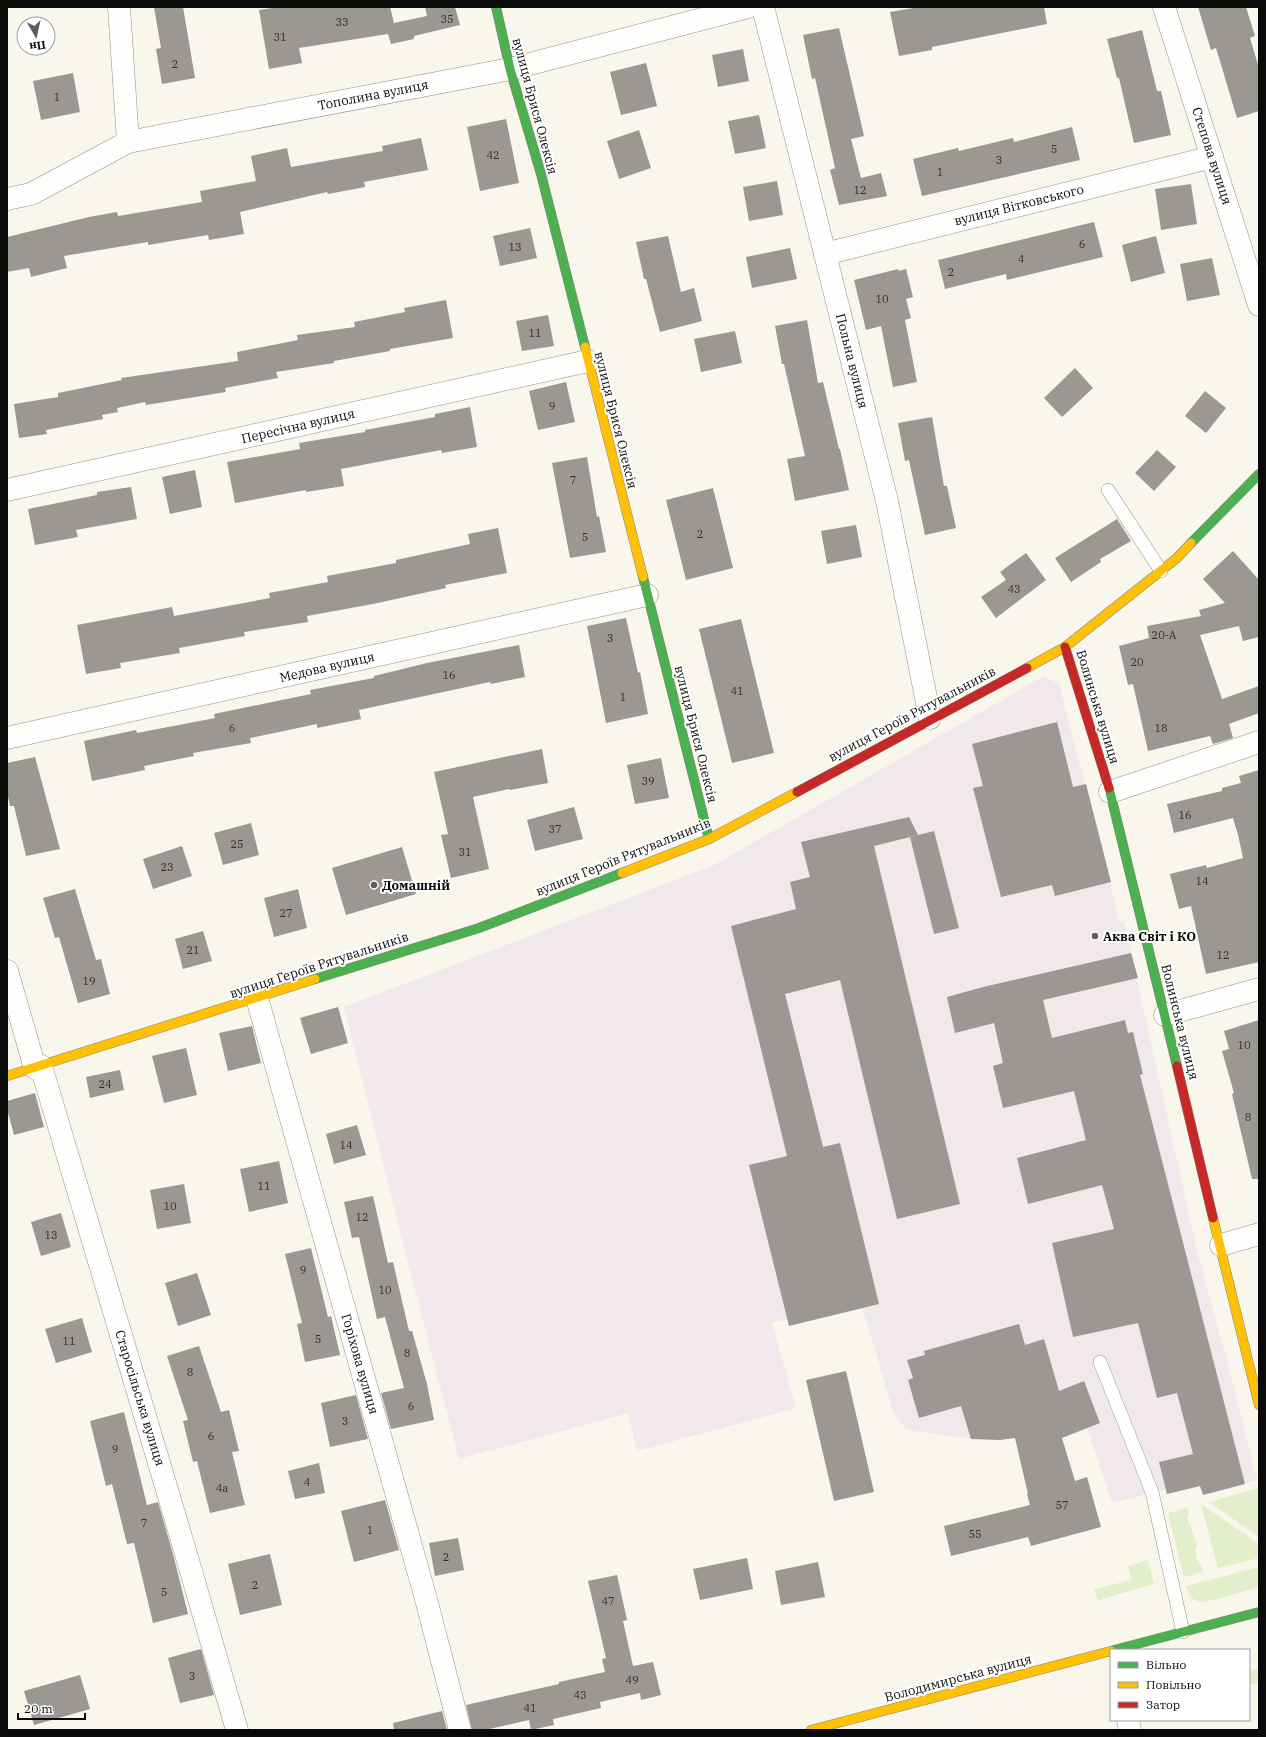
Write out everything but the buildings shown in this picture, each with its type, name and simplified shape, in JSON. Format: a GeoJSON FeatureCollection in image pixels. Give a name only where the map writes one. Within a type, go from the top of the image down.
{"type":"FeatureCollection","features":[{"type":"Feature","properties":{"kind":"street"},"geometry":{"type":"LineString","coordinates":[[119,7],[128,142]]}},
{"type":"Feature","properties":{"kind":"street","name":"вулиця Брися Олексія"},"geometry":{"type":"LineString","coordinates":[[496,7],[510,68],[541,174],[709,839]]}},
{"type":"Feature","properties":{"kind":"street","name":"Тополина вулиця"},"geometry":{"type":"LineString","coordinates":[[7,200],[31,194],[128,142],[510,68],[748,7]]}},
{"type":"Feature","properties":{"kind":"street","name":"Польна вулиця"},"geometry":{"type":"LineString","coordinates":[[763,7],[887,501],[930,718]]}},
{"type":"Feature","properties":{"kind":"street","name":"Степова вулиця"},"geometry":{"type":"LineString","coordinates":[[1164,7],[1259,305]]}},
{"type":"Feature","properties":{"kind":"street","name":"вулиця Вітковського"},"geometry":{"type":"LineString","coordinates":[[825,254],[1212,157]]}},
{"type":"Feature","properties":{"kind":"street","name":"Пересічна вулиця"},"geometry":{"type":"LineString","coordinates":[[7,490],[588,362]]}},
{"type":"Feature","properties":{"kind":"street","name":"вулиця Героїв Рятувальників"},"geometry":{"type":"LineString","coordinates":[[7,1076],[479,928],[709,839],[1065,646],[1177,558],[1259,474]]}},
{"type":"Feature","properties":{"kind":"street","name":"Медова вулиця"},"geometry":{"type":"LineString","coordinates":[[7,738],[647,595]]}},
{"type":"Feature","properties":{"kind":"street","name":"Волинська вулиця"},"geometry":{"type":"LineString","coordinates":[[1065,646],[1110,792],[1259,1405]]}},
{"type":"Feature","properties":{"kind":"street"},"geometry":{"type":"LineString","coordinates":[[1110,792],[1259,742]]}},
{"type":"Feature","properties":{"kind":"street","name":"Старосільська вулиця"},"geometry":{"type":"LineString","coordinates":[[7,970],[182,1540],[237,1730]]}},
{"type":"Feature","properties":{"kind":"street"},"geometry":{"type":"LineString","coordinates":[[1165,1015],[1259,989]]}},
{"type":"Feature","properties":{"kind":"street","name":"Горіхова вулиця"},"geometry":{"type":"LineString","coordinates":[[257,998],[422,1584],[460,1730]]}},
{"type":"Feature","properties":{"kind":"street"},"geometry":{"type":"LineString","coordinates":[[1221,1245],[1259,1234]]}},
{"type":"Feature","properties":{"kind":"street","name":"Володимирська вулиця"},"geometry":{"type":"LineString","coordinates":[[1116,1649],[1259,1612]]}},
{"type":"Feature","properties":{"kind":"street","name":"Володимирська вулиця"},"geometry":{"type":"LineString","coordinates":[[811,1730],[1110,1651]]}},
{"type":"Feature","properties":{"kind":"lane"},"geometry":{"type":"LineString","coordinates":[[1108,490],[1161,571]]}},
{"type":"Feature","properties":{"kind":"lane"},"geometry":{"type":"LineString","coordinates":[[1100,1362],[1152,1492],[1183,1632]]}},
{"type":"Feature","properties":{"kind":"shaded area"},"geometry":{"type":"Polygon","coordinates":[[[1044,676],[1059,684],[1120,922],[1124,921],[1197,1251],[1232,1379],[1257,1480],[1203,1495],[1200,1486],[1167,1494],[1165,1490],[1159,1491],[1112,1503],[1087,1428],[1078,1419],[1000,1440],[971,1439],[907,1430],[894,1414],[861,1303],[772,1323],[796,1408],[637,1451],[628,1413],[459,1459],[344,1007],[712,866],[1044,676]]]}},
{"type":"Feature","properties":{"kind":"green space"},"geometry":{"type":"Polygon","coordinates":[[[1259,1488],[1259,1537],[1209,1502],[1259,1488]]]}},
{"type":"Feature","properties":{"kind":"green space"},"geometry":{"type":"Polygon","coordinates":[[[1201,1504],[1259,1544],[1259,1558],[1218,1568],[1201,1504]]]}},
{"type":"Feature","properties":{"kind":"green space"},"geometry":{"type":"Polygon","coordinates":[[[1187,1508],[1189,1515],[1187,1517],[1197,1546],[1195,1549],[1198,1563],[1201,1564],[1203,1572],[1184,1577],[1168,1513],[1187,1508]]]}},
{"type":"Feature","properties":{"kind":"green space"},"geometry":{"type":"Polygon","coordinates":[[[1148,1560],[1154,1584],[1098,1600],[1094,1589],[1132,1580],[1128,1566],[1148,1560]]]}},
{"type":"Feature","properties":{"kind":"green space"},"geometry":{"type":"Polygon","coordinates":[[[1259,1567],[1259,1587],[1227,1596],[1197,1601],[1190,1595],[1186,1586],[1259,1567]]]}},
{"type":"Feature","properties":{"kind":"green space"},"geometry":{"type":"Polygon","coordinates":[[[1259,1669],[1259,1683],[1250,1685],[1250,1671],[1259,1669]]]}},
{"type":"Feature","properties":{"kind":"traffic: fast"},"geometry":{"type":"LineString","coordinates":[[496,7],[510,69],[541,174],[585,347]]}},
{"type":"Feature","properties":{"kind":"traffic: fast"},"geometry":{"type":"LineString","coordinates":[[1191,543],[1259,474]]}},
{"type":"Feature","properties":{"kind":"traffic: fast"},"geometry":{"type":"LineString","coordinates":[[643,577],[709,839]]}},
{"type":"Feature","properties":{"kind":"traffic: fast"},"geometry":{"type":"LineString","coordinates":[[1109,788],[1177,1066]]}},
{"type":"Feature","properties":{"kind":"traffic: fast"},"geometry":{"type":"LineString","coordinates":[[315,979],[479,928],[622,873]]}},
{"type":"Feature","properties":{"kind":"traffic: fast"},"geometry":{"type":"LineString","coordinates":[[1118,1649],[1259,1612]]}},
{"type":"Feature","properties":{"kind":"traffic: slow"},"geometry":{"type":"LineString","coordinates":[[585,347],[643,577]]}},
{"type":"Feature","properties":{"kind":"traffic: slow"},"geometry":{"type":"LineString","coordinates":[[1027,668],[1065,647],[1177,558],[1191,543]]}},
{"type":"Feature","properties":{"kind":"traffic: slow"},"geometry":{"type":"LineString","coordinates":[[622,873],[709,839],[797,792]]}},
{"type":"Feature","properties":{"kind":"traffic: slow"},"geometry":{"type":"LineString","coordinates":[[7,1076],[315,979]]}},
{"type":"Feature","properties":{"kind":"traffic: slow"},"geometry":{"type":"LineString","coordinates":[[1213,1218],[1259,1405]]}},
{"type":"Feature","properties":{"kind":"traffic: slow"},"geometry":{"type":"LineString","coordinates":[[811,1730],[1110,1651]]}},
{"type":"Feature","properties":{"kind":"traffic: jam"},"geometry":{"type":"LineString","coordinates":[[1065,647],[1109,788]]}},
{"type":"Feature","properties":{"kind":"traffic: jam"},"geometry":{"type":"LineString","coordinates":[[797,792],[1027,668]]}},
{"type":"Feature","properties":{"kind":"traffic: jam"},"geometry":{"type":"LineString","coordinates":[[1177,1066],[1213,1218]]}},
{"type":"Feature","properties":{"kind":"place","name":"Домашній"},"geometry":{"type":"Point","coordinates":[374,885]}},
{"type":"Feature","properties":{"kind":"place","name":"Аква Світ і КО"},"geometry":{"type":"Point","coordinates":[1095,936]}}]}
